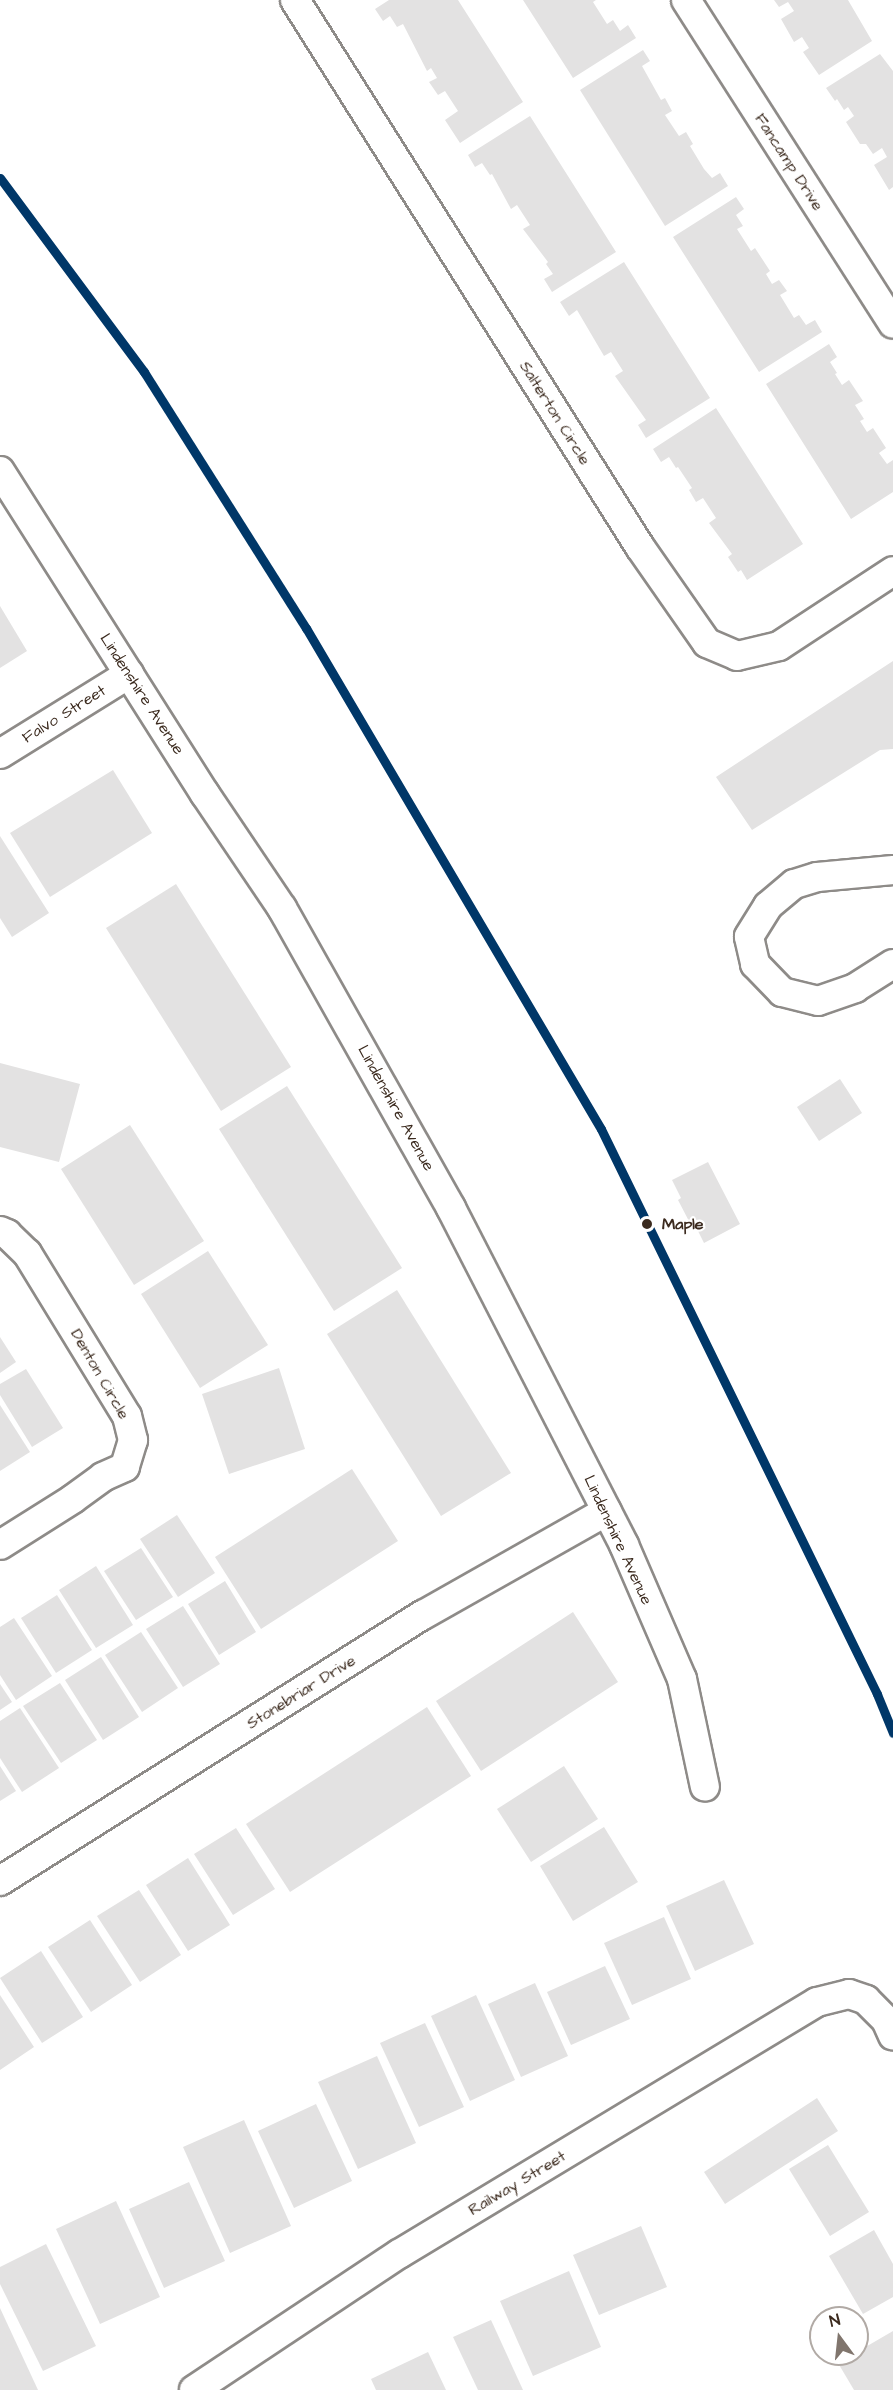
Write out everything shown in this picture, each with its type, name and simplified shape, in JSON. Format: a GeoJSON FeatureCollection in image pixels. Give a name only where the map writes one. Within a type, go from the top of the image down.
{"type":"FeatureCollection","features":[{"type":"Feature","properties":{"kind":"street","name":"Salterton Circle"},"geometry":{"type":"LineString","coordinates":[[295,0],[640,547],[707,643],[737,656],[779,646],[893,571]]}},
{"type":"Feature","properties":{"kind":"street","name":"Fancamp Drive"},"geometry":{"type":"LineString","coordinates":[[686,0],[893,324]]}},
{"type":"Feature","properties":{"kind":"street","name":"Lindenshire Avenue"},"geometry":{"type":"LineString","coordinates":[[0,471],[205,794],[282,908],[358,1039],[451,1208],[606,1511],[682,1679],[705,1787]]}},
{"type":"Feature","properties":{"kind":"street","name":"Falvo Street"},"geometry":{"type":"LineString","coordinates":[[0,754],[129,674]]}},
{"type":"Feature","properties":{"kind":"street"},"geometry":{"type":"LineString","coordinates":[[893,870],[817,877],[794,884],[768,906],[749,937],[755,964],[782,992],[818,1001],[855,988],[893,964]]}},
{"type":"Feature","properties":{"kind":"street","name":"Denton Circle"},"geometry":{"type":"LineString","coordinates":[[0,1231],[7,1234],[27,1253],[127,1416],[132,1440],[124,1467],[103,1477],[73,1499],[0,1545]]}},
{"type":"Feature","properties":{"kind":"street","name":"Stonebriar Drive"},"geometry":{"type":"LineString","coordinates":[[0,1881],[423,1615],[606,1511]]}},
{"type":"Feature","properties":{"kind":"street","name":"Railway Street"},"geometry":{"type":"LineString","coordinates":[[194,2390],[399,2254],[817,2002],[849,1994],[866,2000],[886,2020],[893,2036]]}},
{"type":"Feature","properties":{"kind":"building"},"geometry":{"type":"Polygon","coordinates":[[[389,0],[458,0],[523,102],[460,143],[445,120],[458,111],[445,91],[438,95],[429,82],[437,78],[431,68],[427,71],[403,24],[397,27],[390,16],[383,21],[375,9],[389,0]]]}},
{"type":"Feature","properties":{"kind":"building"},"geometry":{"type":"Polygon","coordinates":[[[523,0],[596,0],[593,2],[607,24],[613,20],[620,31],[628,25],[636,38],[573,78],[523,0]]]}},
{"type":"Feature","properties":{"kind":"building"},"geometry":{"type":"Polygon","coordinates":[[[774,0],[848,0],[872,41],[819,75],[803,52],[809,48],[802,37],[794,42],[781,19],[794,11],[788,2],[779,7],[774,0]]]}},
{"type":"Feature","properties":{"kind":"building"},"geometry":{"type":"Polygon","coordinates":[[[643,50],[650,61],[642,66],[661,100],[665,98],[672,111],[665,115],[679,136],[686,132],[693,144],[690,146],[704,169],[712,178],[720,173],[728,186],[665,226],[580,90],[643,50]]]}},
{"type":"Feature","properties":{"kind":"building"},"geometry":{"type":"Polygon","coordinates":[[[880,54],[893,71],[893,187],[889,190],[874,165],[887,157],[882,148],[873,154],[866,144],[860,144],[846,122],[854,116],[848,107],[844,110],[837,99],[835,101],[826,88],[880,54]]]}},
{"type":"Feature","properties":{"kind":"building"},"geometry":{"type":"Polygon","coordinates":[[[530,116],[616,252],[552,292],[544,279],[553,274],[546,264],[548,262],[523,229],[530,225],[517,205],[511,209],[492,174],[490,175],[482,163],[475,167],[468,155],[530,116]]]}},
{"type":"Feature","properties":{"kind":"building"},"geometry":{"type":"Polygon","coordinates":[[[736,197],[744,209],[736,215],[743,226],[737,229],[751,251],[755,248],[770,271],[766,274],[772,284],[779,280],[787,291],[780,295],[794,318],[799,315],[806,325],[815,320],[822,332],[759,372],[673,237],[736,197]]]}},
{"type":"Feature","properties":{"kind":"building"},"geometry":{"type":"Polygon","coordinates":[[[624,262],[710,398],[646,438],[638,425],[646,420],[615,376],[623,371],[611,352],[604,356],[577,310],[569,316],[560,302],[624,262]]]}},
{"type":"Feature","properties":{"kind":"building"},"geometry":{"type":"Polygon","coordinates":[[[829,344],[837,357],[830,362],[837,373],[835,374],[842,385],[849,380],[863,401],[855,405],[864,419],[860,421],[867,432],[873,428],[886,448],[879,453],[887,464],[893,460],[893,492],[851,519],[766,384],[829,344]]]}},
{"type":"Feature","properties":{"kind":"building"},"geometry":{"type":"Polygon","coordinates":[[[716,408],[803,544],[747,580],[741,570],[738,572],[728,557],[732,554],[709,523],[716,518],[703,498],[696,502],[689,490],[692,488],[678,467],[676,468],[669,457],[661,462],[653,449],[716,408]]]}},
{"type":"Feature","properties":{"kind":"building"},"geometry":{"type":"Polygon","coordinates":[[[0,606],[27,651],[0,668],[0,606]]]}},
{"type":"Feature","properties":{"kind":"building"},"geometry":{"type":"Polygon","coordinates":[[[893,661],[893,749],[880,750],[752,830],[716,777],[893,661]]]}},
{"type":"Feature","properties":{"kind":"building"},"geometry":{"type":"Polygon","coordinates":[[[113,770],[152,833],[50,897],[10,833],[113,770]]]}},
{"type":"Feature","properties":{"kind":"building"},"geometry":{"type":"Polygon","coordinates":[[[0,836],[49,913],[12,937],[0,918],[0,836]]]}},
{"type":"Feature","properties":{"kind":"building"},"geometry":{"type":"Polygon","coordinates":[[[176,884],[291,1067],[221,1111],[106,928],[176,884]]]}},
{"type":"Feature","properties":{"kind":"building"},"geometry":{"type":"Polygon","coordinates":[[[0,1063],[80,1084],[59,1162],[0,1147],[0,1063]]]}},
{"type":"Feature","properties":{"kind":"building"},"geometry":{"type":"Polygon","coordinates":[[[840,1079],[862,1113],[819,1141],[797,1107],[840,1079]]]}},
{"type":"Feature","properties":{"kind":"building"},"geometry":{"type":"Polygon","coordinates":[[[287,1086],[402,1268],[334,1311],[219,1129],[287,1086]]]}},
{"type":"Feature","properties":{"kind":"building"},"geometry":{"type":"Polygon","coordinates":[[[130,1125],[204,1241],[134,1285],[61,1169],[130,1125]]]}},
{"type":"Feature","properties":{"kind":"building"},"geometry":{"type":"Polygon","coordinates":[[[708,1162],[740,1224],[704,1243],[695,1225],[692,1227],[678,1200],[681,1198],[672,1180],[708,1162]]]}},
{"type":"Feature","properties":{"kind":"building"},"geometry":{"type":"Polygon","coordinates":[[[208,1251],[268,1345],[200,1388],[141,1294],[208,1251]]]}},
{"type":"Feature","properties":{"kind":"building"},"geometry":{"type":"Polygon","coordinates":[[[397,1290],[511,1473],[441,1516],[327,1334],[397,1290]]]}},
{"type":"Feature","properties":{"kind":"building"},"geometry":{"type":"Polygon","coordinates":[[[0,1337],[16,1362],[0,1373],[0,1337]]]}},
{"type":"Feature","properties":{"kind":"building"},"geometry":{"type":"Polygon","coordinates":[[[279,1368],[305,1449],[229,1474],[202,1394],[279,1368]]]}},
{"type":"Feature","properties":{"kind":"building"},"geometry":{"type":"Polygon","coordinates":[[[26,1369],[63,1428],[32,1447],[0,1395],[0,1384],[26,1369]]]}},
{"type":"Feature","properties":{"kind":"building"},"geometry":{"type":"Polygon","coordinates":[[[0,1405],[30,1452],[0,1471],[0,1405]]]}},
{"type":"Feature","properties":{"kind":"building"},"geometry":{"type":"Polygon","coordinates":[[[352,1469],[398,1541],[261,1629],[215,1557],[352,1469]]]}},
{"type":"Feature","properties":{"kind":"building"},"geometry":{"type":"Polygon","coordinates":[[[177,1515],[215,1573],[178,1597],[140,1539],[177,1515]]]}},
{"type":"Feature","properties":{"kind":"building"},"geometry":{"type":"Polygon","coordinates":[[[141,1548],[173,1597],[136,1620],[104,1571],[141,1548]]]}},
{"type":"Feature","properties":{"kind":"building"},"geometry":{"type":"Polygon","coordinates":[[[96,1566],[133,1625],[96,1648],[59,1590],[96,1566]]]}},
{"type":"Feature","properties":{"kind":"building"},"geometry":{"type":"Polygon","coordinates":[[[225,1581],[256,1632],[219,1655],[188,1604],[225,1581]]]}},
{"type":"Feature","properties":{"kind":"building"},"geometry":{"type":"Polygon","coordinates":[[[57,1595],[92,1650],[56,1673],[21,1618],[57,1595]]]}},
{"type":"Feature","properties":{"kind":"building"},"geometry":{"type":"Polygon","coordinates":[[[183,1606],[220,1664],[183,1687],[146,1629],[183,1606]]]}},
{"type":"Feature","properties":{"kind":"building"},"geometry":{"type":"Polygon","coordinates":[[[573,1612],[618,1682],[481,1771],[436,1701],[573,1612]]]}},
{"type":"Feature","properties":{"kind":"building"},"geometry":{"type":"Polygon","coordinates":[[[14,1618],[52,1676],[16,1700],[0,1675],[0,1627],[14,1618]]]}},
{"type":"Feature","properties":{"kind":"building"},"geometry":{"type":"Polygon","coordinates":[[[141,1632],[178,1688],[142,1712],[105,1655],[141,1632]]]}},
{"type":"Feature","properties":{"kind":"building"},"geometry":{"type":"Polygon","coordinates":[[[101,1657],[139,1717],[103,1740],[65,1680],[101,1657]]]}},
{"type":"Feature","properties":{"kind":"building"},"geometry":{"type":"Polygon","coordinates":[[[60,1683],[97,1740],[61,1763],[23,1706],[60,1683]]]}},
{"type":"Feature","properties":{"kind":"building"},"geometry":{"type":"Polygon","coordinates":[[[0,1684],[12,1702],[0,1710],[0,1684]]]}},
{"type":"Feature","properties":{"kind":"building"},"geometry":{"type":"Polygon","coordinates":[[[427,1707],[471,1776],[290,1892],[246,1824],[427,1707]]]}},
{"type":"Feature","properties":{"kind":"building"},"geometry":{"type":"Polygon","coordinates":[[[20,1708],[59,1768],[22,1792],[0,1758],[0,1721],[20,1708]]]}},
{"type":"Feature","properties":{"kind":"building"},"geometry":{"type":"Polygon","coordinates":[[[0,1766],[16,1791],[0,1801],[0,1766]]]}},
{"type":"Feature","properties":{"kind":"building"},"geometry":{"type":"Polygon","coordinates":[[[564,1766],[598,1819],[531,1862],[497,1809],[564,1766]]]}},
{"type":"Feature","properties":{"kind":"building"},"geometry":{"type":"Polygon","coordinates":[[[604,1827],[638,1882],[573,1921],[540,1866],[604,1827]]]}},
{"type":"Feature","properties":{"kind":"building"},"geometry":{"type":"Polygon","coordinates":[[[236,1828],[275,1889],[233,1915],[194,1854],[236,1828]]]}},
{"type":"Feature","properties":{"kind":"building"},"geometry":{"type":"Polygon","coordinates":[[[188,1858],[230,1925],[188,1951],[146,1885],[188,1858]]]}},
{"type":"Feature","properties":{"kind":"building"},"geometry":{"type":"Polygon","coordinates":[[[724,1880],[754,1944],[695,1971],[666,1906],[724,1880]]]}},
{"type":"Feature","properties":{"kind":"building"},"geometry":{"type":"Polygon","coordinates":[[[139,1890],[181,1955],[140,1982],[97,1916],[139,1890]]]}},
{"type":"Feature","properties":{"kind":"building"},"geometry":{"type":"Polygon","coordinates":[[[664,1917],[691,1979],[632,2005],[604,1943],[664,1917]]]}},
{"type":"Feature","properties":{"kind":"building"},"geometry":{"type":"Polygon","coordinates":[[[90,1920],[132,1985],[91,2012],[48,1947],[90,1920]]]}},
{"type":"Feature","properties":{"kind":"building"},"geometry":{"type":"Polygon","coordinates":[[[41,1951],[83,2017],[42,2043],[0,1978],[41,1951]]]}},
{"type":"Feature","properties":{"kind":"building"},"geometry":{"type":"Polygon","coordinates":[[[605,1966],[630,2019],[571,2045],[547,1992],[605,1966]]]}},
{"type":"Feature","properties":{"kind":"building"},"geometry":{"type":"Polygon","coordinates":[[[535,1983],[568,2056],[521,2077],[488,2004],[535,1983]]]}},
{"type":"Feature","properties":{"kind":"building"},"geometry":{"type":"Polygon","coordinates":[[[0,1995],[34,2047],[0,2070],[0,1995]]]}},
{"type":"Feature","properties":{"kind":"building"},"geometry":{"type":"Polygon","coordinates":[[[476,1995],[515,2080],[470,2101],[431,2016],[476,1995]]]}},
{"type":"Feature","properties":{"kind":"building"},"geometry":{"type":"Polygon","coordinates":[[[425,2023],[464,2107],[419,2127],[380,2043],[425,2023]]]}},
{"type":"Feature","properties":{"kind":"building"},"geometry":{"type":"Polygon","coordinates":[[[377,2056],[416,2143],[358,2169],[318,2082],[377,2056]]]}},
{"type":"Feature","properties":{"kind":"building"},"geometry":{"type":"Polygon","coordinates":[[[817,2098],[838,2131],[725,2204],[704,2172],[817,2098]]]}},
{"type":"Feature","properties":{"kind":"building"},"geometry":{"type":"Polygon","coordinates":[[[316,2104],[352,2181],[294,2208],[258,2131],[316,2104]]]}},
{"type":"Feature","properties":{"kind":"building"},"geometry":{"type":"Polygon","coordinates":[[[244,2120],[291,2226],[230,2253],[183,2147],[244,2120]]]}},
{"type":"Feature","properties":{"kind":"building"},"geometry":{"type":"Polygon","coordinates":[[[828,2145],[869,2212],[830,2236],[789,2169],[828,2145]]]}},
{"type":"Feature","properties":{"kind":"building"},"geometry":{"type":"Polygon","coordinates":[[[189,2182],[225,2261],[164,2288],[129,2209],[189,2182]]]}},
{"type":"Feature","properties":{"kind":"building"},"geometry":{"type":"Polygon","coordinates":[[[116,2201],[160,2297],[100,2324],[56,2229],[116,2201]]]}},
{"type":"Feature","properties":{"kind":"building"},"geometry":{"type":"Polygon","coordinates":[[[641,2226],[667,2287],[599,2315],[573,2255],[641,2226]]]}},
{"type":"Feature","properties":{"kind":"building"},"geometry":{"type":"Polygon","coordinates":[[[874,2230],[893,2264],[893,2297],[869,2311],[869,2306],[858,2306],[829,2256],[874,2230]]]}},
{"type":"Feature","properties":{"kind":"building"},"geometry":{"type":"Polygon","coordinates":[[[46,2244],[96,2346],[43,2371],[0,2284],[0,2267],[46,2244]]]}},
{"type":"Feature","properties":{"kind":"building"},"geometry":{"type":"Polygon","coordinates":[[[569,2271],[601,2347],[533,2376],[500,2301],[569,2271]]]}},
{"type":"Feature","properties":{"kind":"building"},"geometry":{"type":"Polygon","coordinates":[[[0,2308],[38,2390],[0,2390],[0,2308]]]}},
{"type":"Feature","properties":{"kind":"building"},"geometry":{"type":"Polygon","coordinates":[[[491,2320],[523,2390],[478,2390],[453,2337],[491,2320]]]}},
{"type":"Feature","properties":{"kind":"building"},"geometry":{"type":"Polygon","coordinates":[[[893,2331],[893,2390],[854,2390],[840,2366],[869,2366],[869,2345],[893,2331]]]}},
{"type":"Feature","properties":{"kind":"building"},"geometry":{"type":"Polygon","coordinates":[[[428,2352],[446,2390],[376,2390],[371,2379],[428,2352]]]}},
{"type":"Feature","properties":{"kind":"transit line"},"geometry":{"type":"LineString","coordinates":[[0,178],[144,372],[306,628],[601,1129],[877,1694],[893,1733]]}},
{"type":"Feature","properties":{"kind":"place","name":"Maple"},"geometry":{"type":"Point","coordinates":[647,1224]}}]}
